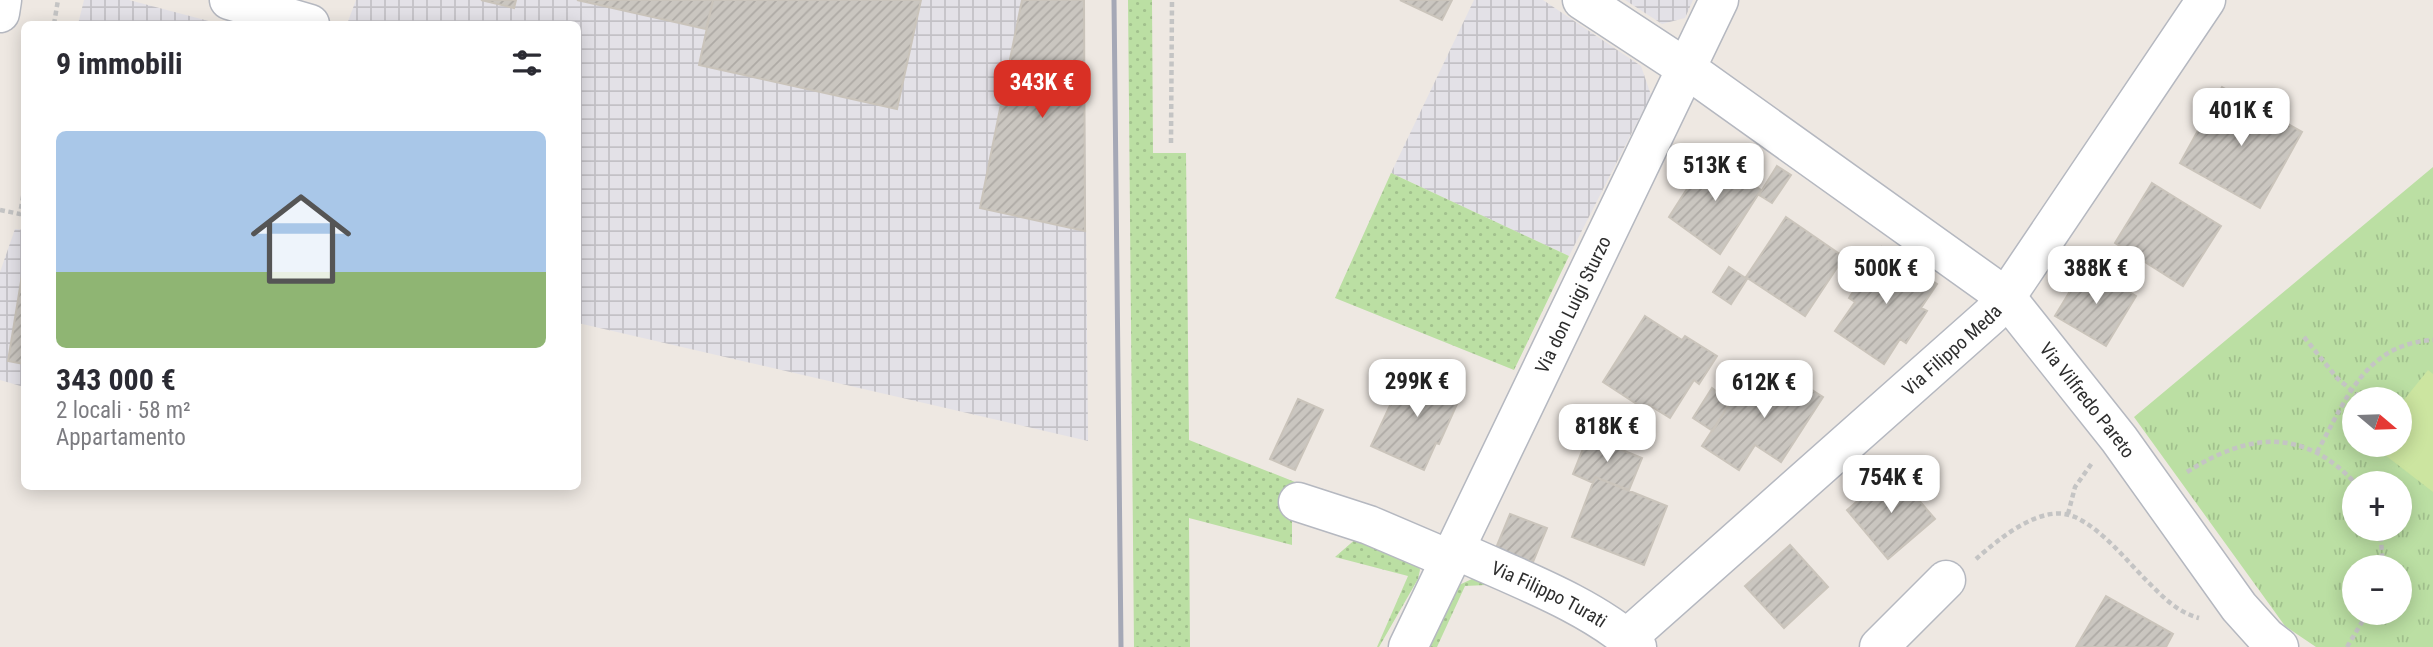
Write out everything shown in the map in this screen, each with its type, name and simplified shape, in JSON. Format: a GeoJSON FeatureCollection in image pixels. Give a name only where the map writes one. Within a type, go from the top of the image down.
{"type":"FeatureCollection","features":[{"type":"Feature","properties":{"kind":"street"},"geometry":{"type":"LineString","coordinates":[[0,13],[2,0]]}},
{"type":"Feature","properties":{"kind":"street"},"geometry":{"type":"LineString","coordinates":[[229,0],[300,21]]}},
{"type":"Feature","properties":{"kind":"street","name":"Via Vilfredo Pareto"},"geometry":{"type":"LineString","coordinates":[[1582,0],[1686,69],[2006,297],[2119,439],[2239,607],[2266,637],[2279,647]]}},
{"type":"Feature","properties":{"kind":"street","name":"Via don Luigi Sturzo"},"geometry":{"type":"LineString","coordinates":[[1408,647],[1719,0]]}},
{"type":"Feature","properties":{"kind":"street","name":"Via Filippo Meda"},"geometry":{"type":"LineString","coordinates":[[1632,642],[1991,315],[2006,297],[2206,0]]}},
{"type":"Feature","properties":{"kind":"street","name":"Via Filippo Turati"},"geometry":{"type":"LineString","coordinates":[[1298,502],[1453,555],[1578,607],[1632,642]]}},
{"type":"Feature","properties":{"kind":"street"},"geometry":{"type":"LineString","coordinates":[[1879,647],[1958,572]]}},
{"type":"Feature","properties":{"kind":"path"},"geometry":{"type":"LineString","coordinates":[[54,21],[58,0]]}},
{"type":"Feature","properties":{"kind":"path"},"geometry":{"type":"LineString","coordinates":[[1171,143],[1172,0]]}},
{"type":"Feature","properties":{"kind":"path"},"geometry":{"type":"LineString","coordinates":[[0,210],[20,214],[21,208]]}},
{"type":"Feature","properties":{"kind":"path"},"geometry":{"type":"LineString","coordinates":[[2304,337],[2348,387]]}},
{"type":"Feature","properties":{"kind":"path"},"geometry":{"type":"LineString","coordinates":[[2353,387],[2373,362],[2382,356],[2409,344],[2433,340]]}},
{"type":"Feature","properties":{"kind":"path"},"geometry":{"type":"LineString","coordinates":[[2317,452],[2342,406]]}},
{"type":"Feature","properties":{"kind":"path"},"geometry":{"type":"LineString","coordinates":[[2178,477],[2216,454],[2256,442],[2285,444],[2317,452],[2343,471]]}},
{"type":"Feature","properties":{"kind":"path"},"geometry":{"type":"LineString","coordinates":[[1958,572],[2011,531],[2026,523],[2050,514],[2068,514],[2094,530],[2169,602],[2184,612],[2215,623],[2239,607]]}},
{"type":"Feature","properties":{"kind":"path"},"geometry":{"type":"LineString","coordinates":[[2347,647],[2360,625]]}},
{"type":"Feature","properties":{"kind":"shaded area"},"geometry":{"type":"Polygon","coordinates":[[[84,0],[129,0],[209,21],[79,21],[84,0]]]}},
{"type":"Feature","properties":{"kind":"shaded area"},"geometry":{"type":"Polygon","coordinates":[[[356,0],[1084,0],[1088,441],[581,324],[581,21],[348,21],[356,0]]]}},
{"type":"Feature","properties":{"kind":"shaded area"},"geometry":{"type":"Polygon","coordinates":[[[1474,0],[1543,0],[1641,66],[1651,95],[1569,256],[1391,173],[1474,0]]]}},
{"type":"Feature","properties":{"kind":"shaded area"},"geometry":{"type":"Polygon","coordinates":[[[1625,0],[1693,0],[1685,18],[1662,24],[1625,0]]]}},
{"type":"Feature","properties":{"kind":"shaded area"},"geometry":{"type":"Polygon","coordinates":[[[15,229],[21,230],[21,386],[0,380],[0,272],[15,229]]]}},
{"type":"Feature","properties":{"kind":"green space"},"geometry":{"type":"Polygon","coordinates":[[[1128,0],[1152,0],[1153,153],[1186,153],[1189,440],[1305,486],[1292,519],[1292,545],[1189,518],[1190,647],[1134,647],[1128,0]]]}},
{"type":"Feature","properties":{"kind":"green space"},"geometry":{"type":"Polygon","coordinates":[[[2433,167],[2433,647],[2316,647],[2285,626],[2134,417],[2433,167]]]}},
{"type":"Feature","properties":{"kind":"green space"},"geometry":{"type":"Polygon","coordinates":[[[1391,173],[1569,256],[1514,370],[1335,298],[1391,173]]]}},
{"type":"Feature","properties":{"kind":"green space"},"geometry":{"type":"Polygon","coordinates":[[[2428,370],[2433,374],[2433,492],[2412,476],[2412,471],[2406,471],[2388,457],[2412,457],[2412,390],[2428,370]]]}},
{"type":"Feature","properties":{"kind":"green space"},"geometry":{"type":"Polygon","coordinates":[[[1358,537],[1418,562],[1420,570],[1418,579],[1379,647],[1408,576],[1335,557],[1358,537]]]}},
{"type":"Feature","properties":{"kind":"green space"},"geometry":{"type":"Polygon","coordinates":[[[1472,579],[1486,585],[1465,586],[1437,647],[1426,647],[1459,585],[1472,579]]]}},
{"type":"Feature","properties":{"kind":"building"},"geometry":{"type":"Polygon","coordinates":[[[481,0],[516,0],[514,8],[481,0]]]}},
{"type":"Feature","properties":{"kind":"building"},"geometry":{"type":"Polygon","coordinates":[[[577,0],[713,0],[706,29],[577,0]]]}},
{"type":"Feature","properties":{"kind":"building"},"geometry":{"type":"Polygon","coordinates":[[[713,0],[921,0],[897,109],[699,65],[713,0]]]}},
{"type":"Feature","properties":{"kind":"building"},"geometry":{"type":"Polygon","coordinates":[[[1022,0],[1084,0],[1085,231],[980,208],[1022,0]]]}},
{"type":"Feature","properties":{"kind":"building"},"geometry":{"type":"Polygon","coordinates":[[[1400,0],[1452,0],[1442,20],[1400,0]]]}},
{"type":"Feature","properties":{"kind":"building"},"geometry":{"type":"Polygon","coordinates":[[[2222,87],[2302,132],[2260,208],[2180,163],[2222,87]]]}},
{"type":"Feature","properties":{"kind":"building"},"geometry":{"type":"Polygon","coordinates":[[[1710,153],[1756,183],[1754,185],[1761,190],[1720,254],[1669,217],[1710,153]]]}},
{"type":"Feature","properties":{"kind":"building"},"geometry":{"type":"Polygon","coordinates":[[[1777,166],[1791,175],[1772,203],[1759,195],[1777,166]]]}},
{"type":"Feature","properties":{"kind":"building"},"geometry":{"type":"Polygon","coordinates":[[[2152,183],[2221,226],[2183,286],[2115,243],[2152,183]]]}},
{"type":"Feature","properties":{"kind":"building"},"geometry":{"type":"Polygon","coordinates":[[[1786,217],[1844,257],[1805,316],[1746,277],[1786,217]]]}},
{"type":"Feature","properties":{"kind":"building"},"geometry":{"type":"Polygon","coordinates":[[[1882,247],[1937,284],[1921,308],[1927,311],[1906,343],[1900,339],[1884,364],[1835,331],[1855,302],[1849,298],[1882,247]]]}},
{"type":"Feature","properties":{"kind":"building"},"geometry":{"type":"Polygon","coordinates":[[[2086,265],[2136,296],[2106,346],[2055,316],[2086,265]]]}},
{"type":"Feature","properties":{"kind":"building"},"geometry":{"type":"Polygon","coordinates":[[[1729,267],[1747,279],[1731,304],[1713,292],[1729,267]]]}},
{"type":"Feature","properties":{"kind":"building"},"geometry":{"type":"Polygon","coordinates":[[[21,281],[21,363],[8,361],[21,281]]]}},
{"type":"Feature","properties":{"kind":"building"},"geometry":{"type":"Polygon","coordinates":[[[1645,316],[1682,340],[1685,336],[1717,356],[1699,384],[1694,380],[1670,418],[1649,405],[1646,410],[1603,382],[1645,316]]]}},
{"type":"Feature","properties":{"kind":"building"},"geometry":{"type":"Polygon","coordinates":[[[1773,365],[1823,397],[1781,462],[1755,445],[1739,470],[1702,446],[1738,391],[1751,399],[1773,365]]]}},
{"type":"Feature","properties":{"kind":"building"},"geometry":{"type":"Polygon","coordinates":[[[1408,367],[1462,393],[1424,470],[1371,446],[1408,367]]]}},
{"type":"Feature","properties":{"kind":"building"},"geometry":{"type":"Polygon","coordinates":[[[1723,383],[1736,392],[1713,431],[1693,418],[1712,388],[1717,392],[1723,383]]]}},
{"type":"Feature","properties":{"kind":"building"},"geometry":{"type":"Polygon","coordinates":[[[1298,399],[1323,410],[1295,470],[1270,459],[1298,399]]]}},
{"type":"Feature","properties":{"kind":"building"},"geometry":{"type":"Polygon","coordinates":[[[1588,436],[1642,458],[1629,490],[1595,477],[1593,483],[1573,474],[1588,436]]]}},
{"type":"Feature","properties":{"kind":"building"},"geometry":{"type":"Polygon","coordinates":[[[1893,470],[1935,519],[1888,559],[1847,510],[1893,470]]]}},
{"type":"Feature","properties":{"kind":"building"},"geometry":{"type":"Polygon","coordinates":[[[1595,477],[1667,506],[1644,565],[1572,537],[1595,477]]]}},
{"type":"Feature","properties":{"kind":"building"},"geometry":{"type":"Polygon","coordinates":[[[1510,514],[1547,528],[1533,562],[1496,548],[1510,514]]]}},
{"type":"Feature","properties":{"kind":"building"},"geometry":{"type":"Polygon","coordinates":[[[1790,545],[1828,587],[1784,628],[1745,586],[1790,545]]]}},
{"type":"Feature","properties":{"kind":"building"},"geometry":{"type":"Polygon","coordinates":[[[2106,596],[2173,634],[2166,647],[2076,647],[2106,596]]]}},
{"type":"Feature","properties":{"kind":"railway"},"geometry":{"type":"LineString","coordinates":[[1114,0],[1121,647]]}}]}
